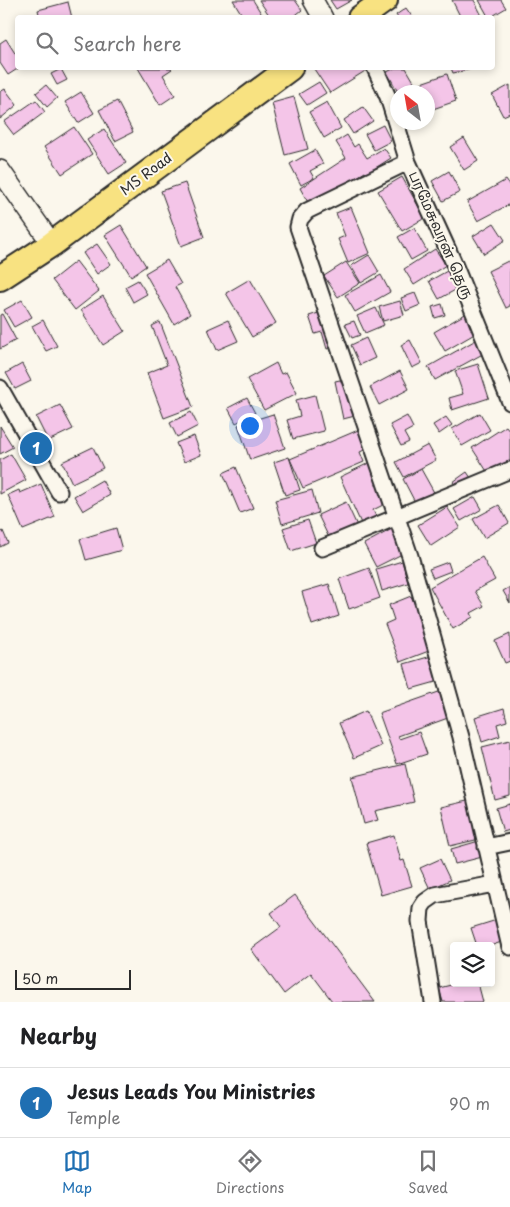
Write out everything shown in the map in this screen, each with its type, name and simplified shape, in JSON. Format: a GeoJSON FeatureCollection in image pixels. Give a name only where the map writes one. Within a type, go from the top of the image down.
{"type":"FeatureCollection","features":[{"type":"Feature","properties":{"kind":"highway"},"geometry":{"type":"LineString","coordinates":[[364,15],[385,0]]}},
{"type":"Feature","properties":{"kind":"highway","name":"MS Road"},"geometry":{"type":"LineString","coordinates":[[0,278],[52,244],[287,70]]}},
{"type":"Feature","properties":{"kind":"street"},"geometry":{"type":"LineString","coordinates":[[313,0],[321,15]]}},
{"type":"Feature","properties":{"kind":"street","name":"பரமேசுவரன் தெரு"},"geometry":{"type":"LineString","coordinates":[[376,70],[388,97],[408,162],[453,261],[510,402]]}},
{"type":"Feature","properties":{"kind":"street"},"geometry":{"type":"LineString","coordinates":[[408,162],[307,211],[298,222],[410,556],[454,709],[510,947]]}},
{"type":"Feature","properties":{"kind":"street"},"geometry":{"type":"LineString","coordinates":[[0,170],[52,244]]}},
{"type":"Feature","properties":{"kind":"street"},"geometry":{"type":"LineString","coordinates":[[0,388],[59,492]]}},
{"type":"Feature","properties":{"kind":"street"},"geometry":{"type":"LineString","coordinates":[[322,548],[510,470]]}},
{"type":"Feature","properties":{"kind":"street"},"geometry":{"type":"LineString","coordinates":[[486,847],[510,842]]}},
{"type":"Feature","properties":{"kind":"street"},"geometry":{"type":"LineString","coordinates":[[433,1002],[420,921],[421,908],[425,902],[435,895],[495,884]]}},
{"type":"Feature","properties":{"kind":"building"},"geometry":{"type":"Polygon","coordinates":[[[233,0],[253,0],[262,15],[242,15],[233,0]]]}},
{"type":"Feature","properties":{"kind":"building"},"geometry":{"type":"Polygon","coordinates":[[[259,0],[295,0],[302,10],[296,15],[269,15],[259,0]]]}},
{"type":"Feature","properties":{"kind":"building"},"geometry":{"type":"Polygon","coordinates":[[[330,0],[352,0],[336,9],[330,0]]]}},
{"type":"Feature","properties":{"kind":"building"},"geometry":{"type":"Polygon","coordinates":[[[452,0],[474,0],[482,15],[460,15],[452,0]]]}},
{"type":"Feature","properties":{"kind":"building"},"geometry":{"type":"Polygon","coordinates":[[[479,0],[501,0],[506,8],[494,15],[487,15],[479,0]]]}},
{"type":"Feature","properties":{"kind":"building"},"geometry":{"type":"Polygon","coordinates":[[[68,2],[71,15],[39,15],[38,10],[68,2]]]}},
{"type":"Feature","properties":{"kind":"building"},"geometry":{"type":"Polygon","coordinates":[[[406,8],[411,15],[396,15],[406,8]]]}},
{"type":"Feature","properties":{"kind":"building"},"geometry":{"type":"Polygon","coordinates":[[[6,39],[15,53],[16,70],[8,75],[0,63],[0,43],[6,39]]]}},
{"type":"Feature","properties":{"kind":"building"},"geometry":{"type":"Polygon","coordinates":[[[62,70],[67,80],[57,85],[51,74],[62,70]]]}},
{"type":"Feature","properties":{"kind":"building"},"geometry":{"type":"Polygon","coordinates":[[[139,70],[170,70],[163,75],[175,95],[160,105],[139,70]]]}},
{"type":"Feature","properties":{"kind":"building"},"geometry":{"type":"Polygon","coordinates":[[[315,70],[367,70],[330,93],[315,70]]]}},
{"type":"Feature","properties":{"kind":"building"},"geometry":{"type":"Polygon","coordinates":[[[391,70],[407,70],[416,85],[394,85],[387,72],[391,70]]]}},
{"type":"Feature","properties":{"kind":"building"},"geometry":{"type":"Polygon","coordinates":[[[452,70],[467,70],[453,73],[452,70]]]}},
{"type":"Feature","properties":{"kind":"building"},"geometry":{"type":"Polygon","coordinates":[[[447,74],[456,101],[435,108],[435,85],[422,85],[421,83],[447,74]]]}},
{"type":"Feature","properties":{"kind":"building"},"geometry":{"type":"Polygon","coordinates":[[[319,82],[326,93],[307,105],[299,94],[319,82]]]}},
{"type":"Feature","properties":{"kind":"building"},"geometry":{"type":"Polygon","coordinates":[[[46,85],[57,98],[47,107],[36,93],[46,85]]]}},
{"type":"Feature","properties":{"kind":"building"},"geometry":{"type":"Polygon","coordinates":[[[510,85],[510,113],[503,116],[492,95],[510,85]]]}},
{"type":"Feature","properties":{"kind":"building"},"geometry":{"type":"Polygon","coordinates":[[[5,89],[17,105],[0,119],[0,92],[5,89]]]}},
{"type":"Feature","properties":{"kind":"building"},"geometry":{"type":"Polygon","coordinates":[[[81,92],[94,113],[78,123],[65,102],[81,92]]]}},
{"type":"Feature","properties":{"kind":"building"},"geometry":{"type":"Polygon","coordinates":[[[294,97],[308,149],[285,155],[272,103],[294,97]]]}},
{"type":"Feature","properties":{"kind":"building"},"geometry":{"type":"Polygon","coordinates":[[[36,100],[45,112],[14,135],[4,122],[36,100]]]}},
{"type":"Feature","properties":{"kind":"building"},"geometry":{"type":"Polygon","coordinates":[[[117,101],[133,132],[115,141],[99,110],[117,101]]]}},
{"type":"Feature","properties":{"kind":"building"},"geometry":{"type":"Polygon","coordinates":[[[327,102],[341,128],[324,138],[309,112],[327,102]]]}},
{"type":"Feature","properties":{"kind":"building"},"geometry":{"type":"Polygon","coordinates":[[[363,107],[373,121],[353,134],[344,120],[363,107]]]}},
{"type":"Feature","properties":{"kind":"building"},"geometry":{"type":"Polygon","coordinates":[[[383,125],[391,141],[374,150],[365,134],[383,125]]]}},
{"type":"Feature","properties":{"kind":"building"},"geometry":{"type":"Polygon","coordinates":[[[74,127],[92,154],[62,174],[44,147],[74,127]]]}},
{"type":"Feature","properties":{"kind":"building"},"geometry":{"type":"Polygon","coordinates":[[[104,129],[126,163],[109,174],[87,140],[104,129]]]}},
{"type":"Feature","properties":{"kind":"building"},"geometry":{"type":"Polygon","coordinates":[[[347,135],[354,147],[358,144],[367,158],[384,148],[391,158],[310,206],[300,188],[346,158],[336,142],[347,135]]]}},
{"type":"Feature","properties":{"kind":"building"},"geometry":{"type":"Polygon","coordinates":[[[464,138],[478,161],[464,170],[450,147],[464,138]]]}},
{"type":"Feature","properties":{"kind":"building"},"geometry":{"type":"Polygon","coordinates":[[[315,150],[323,164],[310,171],[314,178],[301,185],[290,164],[315,150]]]}},
{"type":"Feature","properties":{"kind":"building"},"geometry":{"type":"Polygon","coordinates":[[[449,171],[460,192],[443,201],[432,181],[449,171]]]}},
{"type":"Feature","properties":{"kind":"building"},"geometry":{"type":"Polygon","coordinates":[[[402,177],[425,218],[402,231],[378,191],[402,177]]]}},
{"type":"Feature","properties":{"kind":"building"},"geometry":{"type":"Polygon","coordinates":[[[506,180],[510,186],[510,204],[478,221],[467,202],[506,180]]]}},
{"type":"Feature","properties":{"kind":"building"},"geometry":{"type":"Polygon","coordinates":[[[185,183],[204,237],[181,246],[161,191],[185,183]]]}},
{"type":"Feature","properties":{"kind":"building"},"geometry":{"type":"Polygon","coordinates":[[[351,207],[370,253],[348,263],[338,239],[345,236],[336,213],[351,207]]]}},
{"type":"Feature","properties":{"kind":"building"},"geometry":{"type":"Polygon","coordinates":[[[494,223],[505,240],[484,254],[473,236],[494,223]]]}},
{"type":"Feature","properties":{"kind":"building"},"geometry":{"type":"Polygon","coordinates":[[[121,225],[146,266],[131,276],[105,235],[121,225]]]}},
{"type":"Feature","properties":{"kind":"building"},"geometry":{"type":"Polygon","coordinates":[[[414,228],[427,251],[411,260],[398,237],[414,228]]]}},
{"type":"Feature","properties":{"kind":"building"},"geometry":{"type":"Polygon","coordinates":[[[97,244],[111,264],[97,274],[83,253],[97,244]]]}},
{"type":"Feature","properties":{"kind":"building"},"geometry":{"type":"Polygon","coordinates":[[[435,249],[446,265],[414,285],[404,269],[435,249]]]}},
{"type":"Feature","properties":{"kind":"building"},"geometry":{"type":"Polygon","coordinates":[[[369,255],[379,272],[361,283],[351,266],[369,255]]]}},
{"type":"Feature","properties":{"kind":"building"},"geometry":{"type":"Polygon","coordinates":[[[167,260],[181,284],[175,287],[190,314],[174,324],[145,273],[167,260]]]}},
{"type":"Feature","properties":{"kind":"building"},"geometry":{"type":"Polygon","coordinates":[[[76,261],[99,291],[75,310],[52,280],[76,261]]]}},
{"type":"Feature","properties":{"kind":"building"},"geometry":{"type":"Polygon","coordinates":[[[508,261],[510,265],[510,306],[506,308],[488,271],[508,261]]]}},
{"type":"Feature","properties":{"kind":"building"},"geometry":{"type":"Polygon","coordinates":[[[346,262],[360,283],[338,297],[324,276],[346,262]]]}},
{"type":"Feature","properties":{"kind":"building"},"geometry":{"type":"Polygon","coordinates":[[[458,265],[468,283],[439,299],[429,281],[458,265]]]}},
{"type":"Feature","properties":{"kind":"building"},"geometry":{"type":"Polygon","coordinates":[[[381,275],[390,292],[355,312],[345,295],[381,275]]]}},
{"type":"Feature","properties":{"kind":"building"},"geometry":{"type":"Polygon","coordinates":[[[250,279],[276,323],[252,337],[226,293],[250,279]]]}},
{"type":"Feature","properties":{"kind":"building"},"geometry":{"type":"Polygon","coordinates":[[[138,280],[147,294],[133,302],[125,287],[138,280]]]}},
{"type":"Feature","properties":{"kind":"building"},"geometry":{"type":"Polygon","coordinates":[[[415,293],[420,305],[406,311],[401,298],[415,293]]]}},
{"type":"Feature","properties":{"kind":"building"},"geometry":{"type":"Polygon","coordinates":[[[103,296],[125,331],[103,345],[81,310],[103,296]]]}},
{"type":"Feature","properties":{"kind":"building"},"geometry":{"type":"Polygon","coordinates":[[[22,300],[32,317],[14,327],[4,310],[22,300]]]}},
{"type":"Feature","properties":{"kind":"building"},"geometry":{"type":"Polygon","coordinates":[[[400,301],[404,315],[383,321],[379,307],[400,301]]]}},
{"type":"Feature","properties":{"kind":"building"},"geometry":{"type":"Polygon","coordinates":[[[442,304],[445,315],[435,318],[432,307],[442,304]]]}},
{"type":"Feature","properties":{"kind":"building"},"geometry":{"type":"Polygon","coordinates":[[[376,308],[384,325],[365,333],[357,316],[376,308]]]}},
{"type":"Feature","properties":{"kind":"building"},"geometry":{"type":"Polygon","coordinates":[[[331,309],[342,344],[327,349],[322,332],[315,334],[309,316],[331,309]]]}},
{"type":"Feature","properties":{"kind":"building"},"geometry":{"type":"Polygon","coordinates":[[[467,313],[478,332],[445,351],[434,332],[467,313]]]}},
{"type":"Feature","properties":{"kind":"building"},"geometry":{"type":"Polygon","coordinates":[[[2,314],[16,340],[0,349],[0,315],[2,314]]]}},
{"type":"Feature","properties":{"kind":"building"},"geometry":{"type":"Polygon","coordinates":[[[43,320],[57,346],[46,351],[32,326],[43,320]]]}},
{"type":"Feature","properties":{"kind":"building"},"geometry":{"type":"Polygon","coordinates":[[[228,320],[238,341],[217,350],[208,329],[228,320]]]}},
{"type":"Feature","properties":{"kind":"building"},"geometry":{"type":"Polygon","coordinates":[[[354,321],[360,335],[352,338],[345,324],[354,321]]]}},
{"type":"Feature","properties":{"kind":"building"},"geometry":{"type":"Polygon","coordinates":[[[160,322],[193,407],[164,418],[147,373],[167,365],[152,326],[160,322]]]}},
{"type":"Feature","properties":{"kind":"building"},"geometry":{"type":"Polygon","coordinates":[[[483,336],[490,350],[435,380],[428,367],[483,336]]]}},
{"type":"Feature","properties":{"kind":"building"},"geometry":{"type":"Polygon","coordinates":[[[366,338],[375,358],[360,365],[351,345],[366,338]]]}},
{"type":"Feature","properties":{"kind":"building"},"geometry":{"type":"Polygon","coordinates":[[[410,340],[422,363],[412,368],[401,345],[410,340]]]}},
{"type":"Feature","properties":{"kind":"building"},"geometry":{"type":"Polygon","coordinates":[[[276,363],[281,374],[286,372],[297,393],[264,410],[247,379],[276,363]]]}},
{"type":"Feature","properties":{"kind":"building"},"geometry":{"type":"Polygon","coordinates":[[[22,364],[31,381],[15,389],[6,373],[22,364]]]}},
{"type":"Feature","properties":{"kind":"building"},"geometry":{"type":"Polygon","coordinates":[[[478,364],[489,398],[452,410],[449,398],[463,394],[455,371],[478,364]]]}},
{"type":"Feature","properties":{"kind":"building"},"geometry":{"type":"Polygon","coordinates":[[[400,371],[409,389],[379,405],[370,387],[400,371]]]}},
{"type":"Feature","properties":{"kind":"building"},"geometry":{"type":"Polygon","coordinates":[[[355,377],[363,414],[343,419],[335,381],[355,377]]]}},
{"type":"Feature","properties":{"kind":"building"},"geometry":{"type":"Polygon","coordinates":[[[315,395],[324,431],[293,439],[287,420],[300,416],[296,400],[315,395]]]}},
{"type":"Feature","properties":{"kind":"building"},"geometry":{"type":"Polygon","coordinates":[[[247,398],[255,413],[236,423],[228,408],[247,398]]]}},
{"type":"Feature","properties":{"kind":"building"},"geometry":{"type":"Polygon","coordinates":[[[60,405],[73,429],[48,441],[36,417],[60,405]]]}},
{"type":"Feature","properties":{"kind":"building"},"geometry":{"type":"Polygon","coordinates":[[[191,412],[198,426],[177,437],[170,423],[191,412]]]}},
{"type":"Feature","properties":{"kind":"building"},"geometry":{"type":"Polygon","coordinates":[[[480,413],[490,430],[462,446],[452,429],[480,413]]]}},
{"type":"Feature","properties":{"kind":"building"},"geometry":{"type":"Polygon","coordinates":[[[273,414],[285,448],[250,460],[238,425],[273,414]]]}},
{"type":"Feature","properties":{"kind":"building"},"geometry":{"type":"Polygon","coordinates":[[[407,416],[413,428],[404,433],[409,442],[401,446],[390,425],[407,416]]]}},
{"type":"Feature","properties":{"kind":"building"},"geometry":{"type":"Polygon","coordinates":[[[446,417],[452,425],[439,434],[433,425],[446,417]]]}},
{"type":"Feature","properties":{"kind":"building"},"geometry":{"type":"Polygon","coordinates":[[[0,426],[13,447],[0,454],[0,426]]]}},
{"type":"Feature","properties":{"kind":"building"},"geometry":{"type":"Polygon","coordinates":[[[506,426],[510,431],[510,463],[490,476],[472,448],[506,426]]]}},
{"type":"Feature","properties":{"kind":"building"},"geometry":{"type":"Polygon","coordinates":[[[363,428],[371,447],[360,452],[364,462],[303,488],[290,459],[363,428]]]}},
{"type":"Feature","properties":{"kind":"building"},"geometry":{"type":"Polygon","coordinates":[[[194,436],[201,455],[184,462],[176,443],[194,436]]]}},
{"type":"Feature","properties":{"kind":"building"},"geometry":{"type":"Polygon","coordinates":[[[428,445],[436,460],[404,477],[396,462],[428,445]]]}},
{"type":"Feature","properties":{"kind":"building"},"geometry":{"type":"Polygon","coordinates":[[[93,447],[103,468],[72,483],[62,462],[93,447]]]}},
{"type":"Feature","properties":{"kind":"building"},"geometry":{"type":"Polygon","coordinates":[[[11,454],[26,480],[0,494],[0,460],[11,454]]]}},
{"type":"Feature","properties":{"kind":"building"},"geometry":{"type":"Polygon","coordinates":[[[289,457],[300,490],[285,495],[274,462],[289,457]]]}},
{"type":"Feature","properties":{"kind":"building"},"geometry":{"type":"Polygon","coordinates":[[[371,462],[389,502],[373,510],[379,523],[364,530],[340,477],[371,462]]]}},
{"type":"Feature","properties":{"kind":"building"},"geometry":{"type":"Polygon","coordinates":[[[236,467],[253,508],[240,513],[223,473],[236,467]]]}},
{"type":"Feature","properties":{"kind":"building"},"geometry":{"type":"Polygon","coordinates":[[[421,469],[436,496],[417,506],[403,479],[421,469]]]}},
{"type":"Feature","properties":{"kind":"building"},"geometry":{"type":"Polygon","coordinates":[[[467,472],[475,484],[461,493],[453,482],[467,472]]]}},
{"type":"Feature","properties":{"kind":"building"},"geometry":{"type":"Polygon","coordinates":[[[102,480],[110,495],[83,511],[74,496],[102,480]]]}},
{"type":"Feature","properties":{"kind":"building"},"geometry":{"type":"Polygon","coordinates":[[[41,484],[55,517],[23,530],[8,495],[19,490],[20,493],[41,484]]]}},
{"type":"Feature","properties":{"kind":"building"},"geometry":{"type":"Polygon","coordinates":[[[312,490],[318,513],[282,524],[275,500],[312,490]]]}},
{"type":"Feature","properties":{"kind":"building"},"geometry":{"type":"Polygon","coordinates":[[[475,497],[482,509],[461,521],[454,509],[475,497]]]}},
{"type":"Feature","properties":{"kind":"building"},"geometry":{"type":"Polygon","coordinates":[[[346,502],[359,530],[331,542],[318,515],[346,502]]]}},
{"type":"Feature","properties":{"kind":"building"},"geometry":{"type":"Polygon","coordinates":[[[499,505],[509,523],[484,538],[473,519],[499,505]]]}},
{"type":"Feature","properties":{"kind":"building"},"geometry":{"type":"Polygon","coordinates":[[[447,507],[460,527],[431,546],[418,525],[447,507]]]}},
{"type":"Feature","properties":{"kind":"building"},"geometry":{"type":"Polygon","coordinates":[[[308,520],[316,543],[291,551],[283,528],[308,520]]]}},
{"type":"Feature","properties":{"kind":"building"},"geometry":{"type":"Polygon","coordinates":[[[116,528],[122,550],[86,560],[80,539],[116,528]]]}},
{"type":"Feature","properties":{"kind":"building"},"geometry":{"type":"Polygon","coordinates":[[[392,529],[404,553],[376,567],[364,544],[392,529]]]}},
{"type":"Feature","properties":{"kind":"building"},"geometry":{"type":"Polygon","coordinates":[[[3,531],[8,543],[0,547],[0,533],[3,531]]]}},
{"type":"Feature","properties":{"kind":"building"},"geometry":{"type":"Polygon","coordinates":[[[482,557],[495,580],[475,591],[484,606],[471,613],[473,617],[453,629],[430,587],[482,557]]]}},
{"type":"Feature","properties":{"kind":"building"},"geometry":{"type":"Polygon","coordinates":[[[402,561],[408,583],[382,591],[376,569],[402,561]]]}},
{"type":"Feature","properties":{"kind":"building"},"geometry":{"type":"Polygon","coordinates":[[[448,562],[451,571],[433,578],[429,569],[448,562]]]}},
{"type":"Feature","properties":{"kind":"building"},"geometry":{"type":"Polygon","coordinates":[[[369,568],[380,598],[349,609],[339,579],[369,568]]]}},
{"type":"Feature","properties":{"kind":"building"},"geometry":{"type":"Polygon","coordinates":[[[329,584],[339,616],[312,625],[302,592],[329,584]]]}},
{"type":"Feature","properties":{"kind":"building"},"geometry":{"type":"Polygon","coordinates":[[[510,587],[510,603],[503,591],[510,587]]]}},
{"type":"Feature","properties":{"kind":"building"},"geometry":{"type":"Polygon","coordinates":[[[411,596],[434,649],[400,662],[385,624],[394,620],[389,605],[411,596]]]}},
{"type":"Feature","properties":{"kind":"building"},"geometry":{"type":"Polygon","coordinates":[[[510,634],[510,661],[505,663],[495,641],[510,634]]]}},
{"type":"Feature","properties":{"kind":"building"},"geometry":{"type":"Polygon","coordinates":[[[435,655],[443,680],[411,689],[404,664],[435,655]]]}},
{"type":"Feature","properties":{"kind":"building"},"geometry":{"type":"Polygon","coordinates":[[[450,688],[459,714],[398,736],[399,739],[419,732],[427,754],[397,764],[379,713],[450,688]]]}},
{"type":"Feature","properties":{"kind":"building"},"geometry":{"type":"Polygon","coordinates":[[[504,708],[507,721],[497,724],[500,736],[482,742],[475,717],[504,708]]]}},
{"type":"Feature","properties":{"kind":"building"},"geometry":{"type":"Polygon","coordinates":[[[366,711],[381,746],[354,758],[339,723],[366,711]]]}},
{"type":"Feature","properties":{"kind":"building"},"geometry":{"type":"Polygon","coordinates":[[[510,740],[510,796],[495,800],[482,747],[510,740]]]}},
{"type":"Feature","properties":{"kind":"building"},"geometry":{"type":"Polygon","coordinates":[[[405,764],[414,802],[375,811],[378,820],[364,824],[352,777],[405,764]]]}},
{"type":"Feature","properties":{"kind":"building"},"geometry":{"type":"Polygon","coordinates":[[[480,798],[488,837],[450,846],[441,807],[480,798]]]}},
{"type":"Feature","properties":{"kind":"building"},"geometry":{"type":"Polygon","coordinates":[[[510,804],[510,830],[503,832],[496,808],[510,804]]]}},
{"type":"Feature","properties":{"kind":"building"},"geometry":{"type":"Polygon","coordinates":[[[394,835],[401,861],[404,860],[412,886],[381,895],[366,843],[394,835]]]}},
{"type":"Feature","properties":{"kind":"building"},"geometry":{"type":"Polygon","coordinates":[[[486,839],[490,855],[455,864],[451,849],[486,839]]]}},
{"type":"Feature","properties":{"kind":"building"},"geometry":{"type":"Polygon","coordinates":[[[440,859],[450,880],[430,889],[420,868],[440,859]]]}},
{"type":"Feature","properties":{"kind":"building"},"geometry":{"type":"Polygon","coordinates":[[[295,895],[375,1002],[330,1002],[332,1001],[311,973],[284,994],[251,949],[281,927],[271,913],[295,895]]]}},
{"type":"Feature","properties":{"kind":"building"},"geometry":{"type":"Polygon","coordinates":[[[500,919],[507,940],[495,944],[495,942],[476,942],[471,928],[500,919]]]}},
{"type":"Feature","properties":{"kind":"building"},"geometry":{"type":"Polygon","coordinates":[[[450,985],[450,987],[479,987],[483,1002],[443,1002],[439,988],[450,985]]]}},
{"type":"Feature","properties":{"kind":"place","name":"Jesus Leads You Ministries"},"geometry":{"type":"Point","coordinates":[36,448]}}]}
